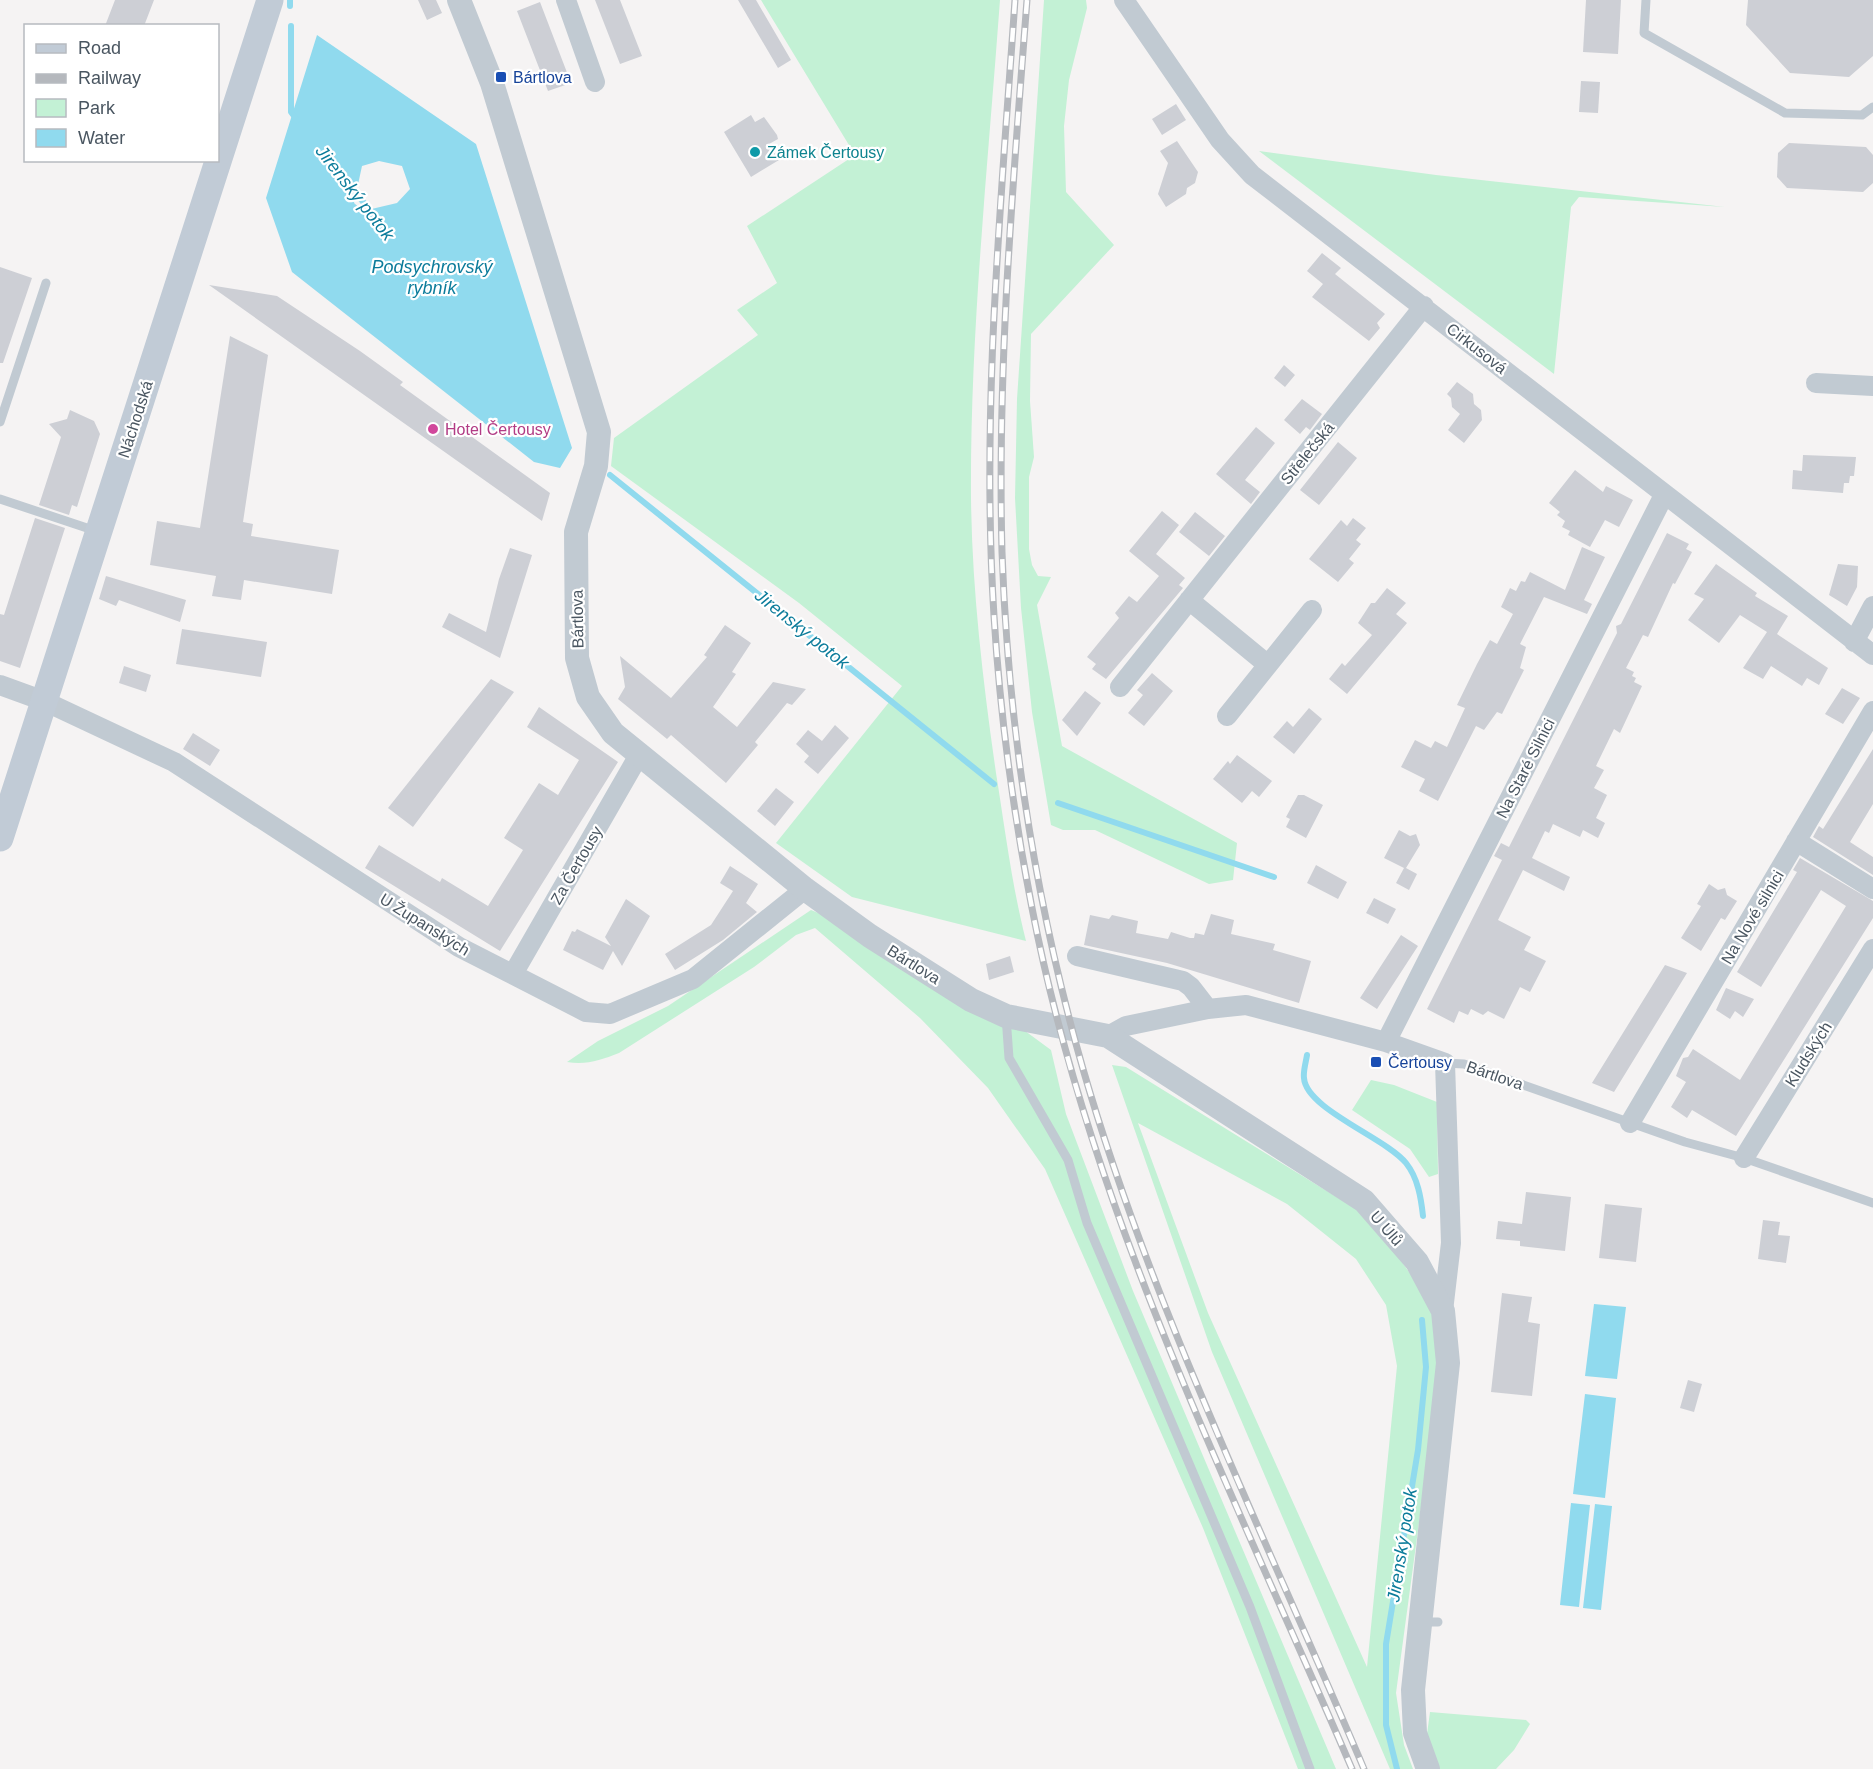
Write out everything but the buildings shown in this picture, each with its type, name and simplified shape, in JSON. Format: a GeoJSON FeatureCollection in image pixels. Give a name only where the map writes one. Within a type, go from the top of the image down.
{"type":"FeatureCollection","features":[{"type":"Feature","properties":{"kind":"main road","name":"Náchodská"},"geometry":{"type":"LineString","coordinates":[[219,159],[270,0]]}},
{"type":"Feature","properties":{"kind":"main road","name":"Náchodská"},"geometry":{"type":"LineString","coordinates":[[0,838],[5,811],[44,701],[218,162]]}},
{"type":"Feature","properties":{"kind":"street","name":"Bártlova"},"geometry":{"type":"LineString","coordinates":[[459,0],[492,83],[599,432],[596,466],[576,532],[577,658],[588,697],[613,733],[805,889],[870,936],[945,984],[1006,1016],[1040,1025],[1103,1035],[1126,1026],[1208,1009],[1246,1005],[1386,1042],[1444,1063]]}},
{"type":"Feature","properties":{"kind":"street"},"geometry":{"type":"LineString","coordinates":[[566,0],[595,82]]}},
{"type":"Feature","properties":{"kind":"street","name":"Cirkusová"},"geometry":{"type":"LineString","coordinates":[[1124,0],[1220,140],[1252,175],[1873,655]]}},
{"type":"Feature","properties":{"kind":"street","name":"Střelečská"},"geometry":{"type":"LineString","coordinates":[[1120,687],[1424,306]]}},
{"type":"Feature","properties":{"kind":"street"},"geometry":{"type":"LineString","coordinates":[[1816,383],[1873,386]]}},
{"type":"Feature","properties":{"kind":"street","name":"Na Staré Silnici"},"geometry":{"type":"LineString","coordinates":[[1386,1042],[1664,495]]}},
{"type":"Feature","properties":{"kind":"street"},"geometry":{"type":"LineString","coordinates":[[1189,600],[1268,665]]}},
{"type":"Feature","properties":{"kind":"street"},"geometry":{"type":"LineString","coordinates":[[1854,642],[1873,606]]}},
{"type":"Feature","properties":{"kind":"street"},"geometry":{"type":"LineString","coordinates":[[1227,716],[1312,610]]}},
{"type":"Feature","properties":{"kind":"street","name":"U Županských"},"geometry":{"type":"LineString","coordinates":[[0,685],[44,701],[174,762],[459,947],[586,1012],[610,1014],[693,979],[805,889]]}},
{"type":"Feature","properties":{"kind":"street","name":"Na Nové silnici"},"geometry":{"type":"LineString","coordinates":[[1630,1122],[1873,711]]}},
{"type":"Feature","properties":{"kind":"street","name":"Za Čertousy"},"geometry":{"type":"LineString","coordinates":[[513,974],[639,755]]}},
{"type":"Feature","properties":{"kind":"street"},"geometry":{"type":"LineString","coordinates":[[1796,841],[1873,889]]}},
{"type":"Feature","properties":{"kind":"street","name":"Kludských"},"geometry":{"type":"LineString","coordinates":[[1744,1158],[1873,949]]}},
{"type":"Feature","properties":{"kind":"street"},"geometry":{"type":"LineString","coordinates":[[1077,956],[1183,981],[1191,987],[1208,1009]]}},
{"type":"Feature","properties":{"kind":"street","name":"U Úlů"},"geometry":{"type":"LineString","coordinates":[[1103,1035],[1364,1201],[1417,1262],[1443,1311]]}},
{"type":"Feature","properties":{"kind":"street"},"geometry":{"type":"LineString","coordinates":[[1428,1769],[1415,1733],[1413,1690],[1429,1622],[1448,1362],[1443,1311],[1451,1243],[1444,1063]]}},
{"type":"Feature","properties":{"kind":"lane"},"geometry":{"type":"LineString","coordinates":[[1646,0],[1644,33],[1785,113],[1862,116],[1873,107]]}},
{"type":"Feature","properties":{"kind":"lane"},"geometry":{"type":"LineString","coordinates":[[0,422],[46,283]]}},
{"type":"Feature","properties":{"kind":"lane"},"geometry":{"type":"LineString","coordinates":[[0,499],[99,532]]}},
{"type":"Feature","properties":{"kind":"lane"},"geometry":{"type":"LineString","coordinates":[[1006,1016],[1009,1058],[1068,1160],[1087,1223],[1250,1607],[1310,1769]]}},
{"type":"Feature","properties":{"kind":"lane","name":"Bártlova"},"geometry":{"type":"LineString","coordinates":[[1444,1063],[1464,1064],[1873,1203]]}},
{"type":"Feature","properties":{"kind":"green space"},"geometry":{"type":"Polygon","coordinates":[[[761,0],[1000,0],[973,373],[971,498],[979,636],[991,739],[1013,878],[1026,941],[852,897],[776,843],[902,686],[799,603],[611,466],[614,438],[758,335],[737,310],[777,283],[747,226],[855,155],[761,0]]]}},
{"type":"Feature","properties":{"kind":"green space"},"geometry":{"type":"Polygon","coordinates":[[[1044,0],[1086,0],[1087,8],[1069,80],[1064,126],[1066,192],[1114,245],[1031,334],[1030,401],[1034,457],[1029,477],[1029,549],[1032,565],[1038,576],[1051,577],[1037,605],[1062,746],[1237,843],[1233,880],[1209,884],[1095,830],[1063,830],[1051,825],[1032,712],[1021,608],[1015,498],[1017,399],[1044,0]]]}},
{"type":"Feature","properties":{"kind":"green space"},"geometry":{"type":"Polygon","coordinates":[[[1259,151],[1436,175],[1725,207],[1579,197],[1571,207],[1554,374],[1259,151]]]}},
{"type":"Feature","properties":{"kind":"green space"},"geometry":{"type":"Polygon","coordinates":[[[811,910],[833,919],[1017,1025],[1051,1050],[1066,1114],[1133,1291],[1336,1769],[1298,1769],[1203,1528],[1045,1169],[988,1088],[920,1018],[815,928],[796,935],[754,967],[619,1053],[594,1061],[567,1062],[598,1041],[668,1006],[811,910]]]}},
{"type":"Feature","properties":{"kind":"green space"},"geometry":{"type":"Polygon","coordinates":[[[1112,1065],[1126,1067],[1356,1209],[1394,1251],[1422,1290],[1439,1324],[1440,1367],[1396,1693],[1404,1745],[1413,1769],[1390,1769],[1212,1352],[1112,1065]],[[1138,1123],[1208,1313],[1367,1667],[1397,1366],[1386,1305],[1356,1259],[1287,1204],[1138,1123]]]}},
{"type":"Feature","properties":{"kind":"green space"},"geometry":{"type":"Polygon","coordinates":[[[1371,1080],[1394,1085],[1437,1102],[1438,1174],[1429,1177],[1410,1149],[1352,1110],[1371,1080]]]}},
{"type":"Feature","properties":{"kind":"green space"},"geometry":{"type":"Polygon","coordinates":[[[1430,1712],[1526,1720],[1530,1724],[1514,1750],[1496,1769],[1439,1769],[1427,1734],[1430,1712]]]}},
{"type":"Feature","properties":{"kind":"water","name":"Podsychrovský rybník"},"geometry":{"type":"Polygon","coordinates":[[[317,35],[476,144],[572,448],[560,468],[534,462],[292,272],[266,198],[317,35]],[[379,161],[362,166],[354,203],[363,211],[397,203],[410,189],[402,166],[379,161]]]}},
{"type":"Feature","properties":{"kind":"water"},"geometry":{"type":"Polygon","coordinates":[[[1594,1304],[1626,1307],[1617,1379],[1585,1376],[1594,1304]]]}},
{"type":"Feature","properties":{"kind":"water"},"geometry":{"type":"Polygon","coordinates":[[[1585,1394],[1616,1398],[1605,1498],[1573,1494],[1585,1394]]]}},
{"type":"Feature","properties":{"kind":"water"},"geometry":{"type":"Polygon","coordinates":[[[1571,1503],[1590,1505],[1579,1607],[1560,1605],[1571,1503]]]}},
{"type":"Feature","properties":{"kind":"water"},"geometry":{"type":"Polygon","coordinates":[[[1595,1504],[1612,1506],[1601,1610],[1583,1608],[1595,1504]]]}},
{"type":"Feature","properties":{"kind":"waterway","name":"Jirenský potok"},"geometry":{"type":"LineString","coordinates":[[290,0],[290,6]]}},
{"type":"Feature","properties":{"kind":"waterway","name":"Jirenský potok"},"geometry":{"type":"LineString","coordinates":[[291,26],[291,112],[297,120]]}},
{"type":"Feature","properties":{"kind":"waterway","name":"Jirenský potok"},"geometry":{"type":"LineString","coordinates":[[350,186],[374,215]]}},
{"type":"Feature","properties":{"kind":"waterway","name":"Jirenský potok"},"geometry":{"type":"LineString","coordinates":[[610,475],[994,784]]}},
{"type":"Feature","properties":{"kind":"waterway","name":"Jirenský potok"},"geometry":{"type":"LineString","coordinates":[[1058,803],[1274,877]]}},
{"type":"Feature","properties":{"kind":"waterway","name":"Jirenský potok"},"geometry":{"type":"LineString","coordinates":[[1307,1055],[1304,1078],[1308,1090],[1332,1112],[1396,1153],[1406,1163],[1416,1182],[1423,1216]]}},
{"type":"Feature","properties":{"kind":"waterway","name":"Jirenský potok"},"geometry":{"type":"LineString","coordinates":[[1397,1769],[1386,1725],[1386,1644],[1418,1450],[1426,1367],[1422,1320]]}},
{"type":"Feature","properties":{"kind":"railway"},"geometry":{"type":"LineString","coordinates":[[1015,0],[994,308],[991,385],[991,539],[994,616],[1004,726],[1013,799],[1032,908],[1057,1020],[1089,1130],[1127,1239],[1168,1346],[1213,1453],[1352,1769]]}},
{"type":"Feature","properties":{"kind":"railway"},"geometry":{"type":"LineString","coordinates":[[1027,0],[1007,276],[1001,483],[1002,552],[1010,683],[1038,877],[1051,942],[1083,1069],[1111,1159],[1143,1248],[1213,1423],[1364,1769]]}},
{"type":"Feature","properties":{"kind":"place","name":"Bártlova"},"geometry":{"type":"Point","coordinates":[501,77]}},
{"type":"Feature","properties":{"kind":"place","name":"Zámek Čertousy"},"geometry":{"type":"Point","coordinates":[755,152]}},
{"type":"Feature","properties":{"kind":"place","name":"Hotel Čertousy"},"geometry":{"type":"Point","coordinates":[433,429]}},
{"type":"Feature","properties":{"kind":"place","name":"Čertousy"},"geometry":{"type":"Point","coordinates":[1376,1062]}}]}
